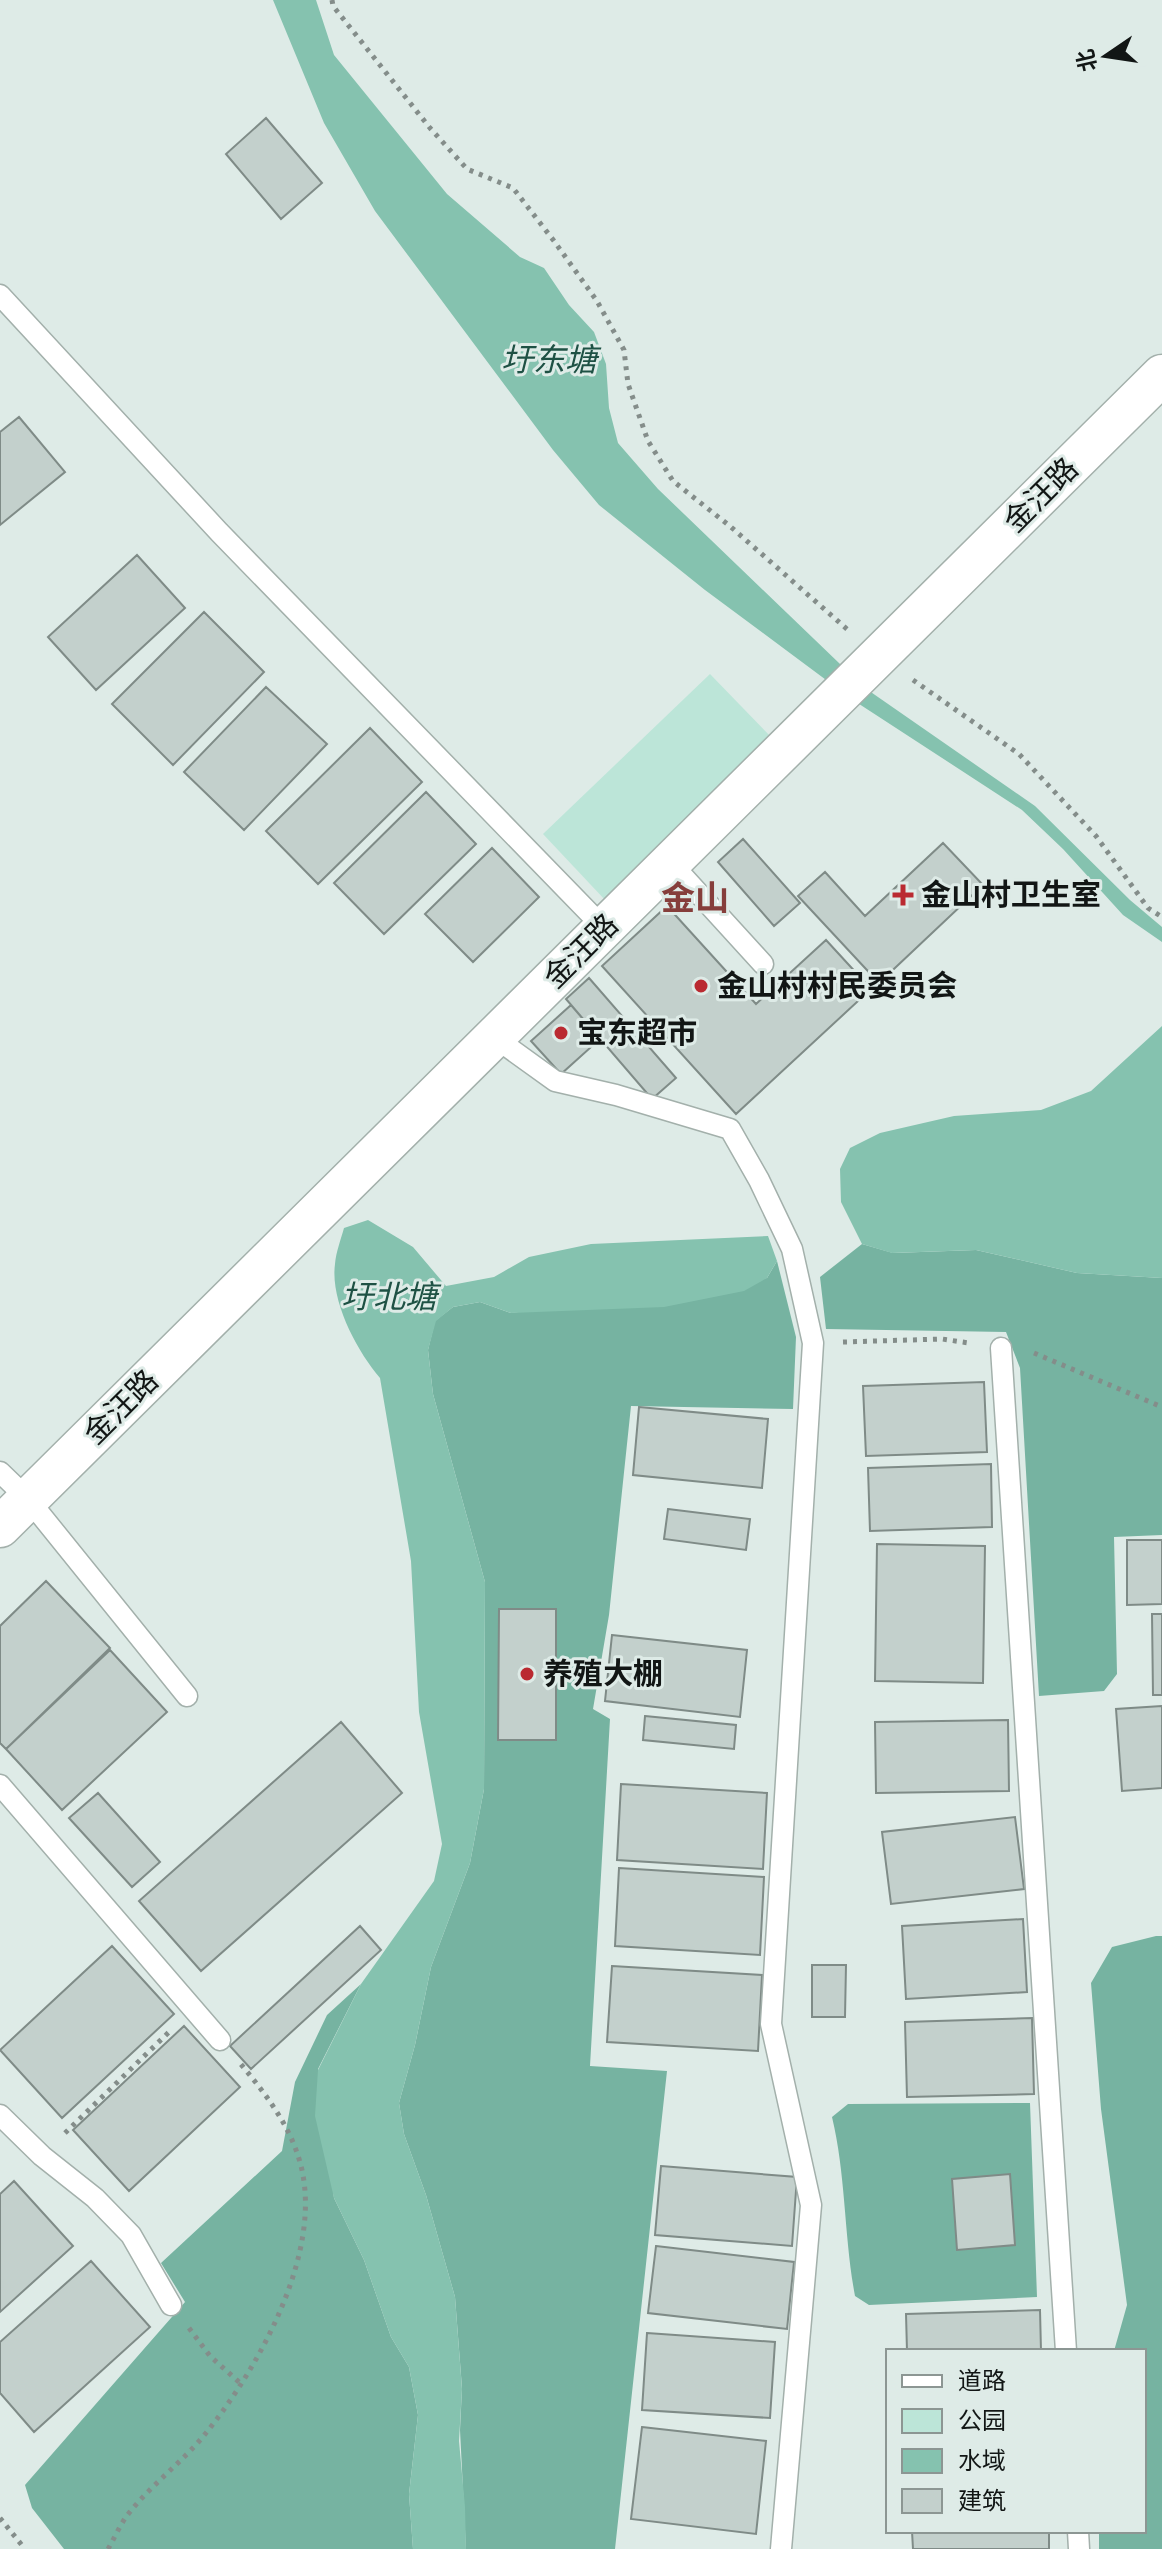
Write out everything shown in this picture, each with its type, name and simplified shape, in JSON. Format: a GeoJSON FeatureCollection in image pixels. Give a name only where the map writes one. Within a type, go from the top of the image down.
{"type":"FeatureCollection","features":[{"type":"Feature","properties":{"kind":"street","name":"金汪路"},"geometry":{"type":"LineString","coordinates":[[0,1527],[1162,375]]}},
{"type":"Feature","properties":{"kind":"lane"},"geometry":{"type":"LineString","coordinates":[[0,295],[219,532],[604,928]]}},
{"type":"Feature","properties":{"kind":"lane"},"geometry":{"type":"LineString","coordinates":[[670,862],[763,964]]}},
{"type":"Feature","properties":{"kind":"lane"},"geometry":{"type":"LineString","coordinates":[[494,1037],[555,1081],[616,1095],[730,1129],[792,1249],[813,1343],[771,2024],[811,2205],[781,2549]]}},
{"type":"Feature","properties":{"kind":"lane"},"geometry":{"type":"LineString","coordinates":[[1001,1348],[1066,2349]]}},
{"type":"Feature","properties":{"kind":"lane"},"geometry":{"type":"LineString","coordinates":[[0,1472],[28,1499],[187,1696]]}},
{"type":"Feature","properties":{"kind":"lane"},"geometry":{"type":"LineString","coordinates":[[0,1785],[220,2040]]}},
{"type":"Feature","properties":{"kind":"lane"},"geometry":{"type":"LineString","coordinates":[[0,2115],[42,2156],[95,2198],[131,2235],[171,2305]]}},
{"type":"Feature","properties":{"kind":"path"},"geometry":{"type":"LineString","coordinates":[[332,0],[333,6],[430,128],[467,169],[513,188],[589,289],[624,350],[628,384],[648,441],[673,481],[731,527],[878,656],[1019,754],[1096,836],[1148,908],[1162,917]]}},
{"type":"Feature","properties":{"kind":"path"},"geometry":{"type":"LineString","coordinates":[[42,2156],[193,2009]]}},
{"type":"Feature","properties":{"kind":"path"},"geometry":{"type":"LineString","coordinates":[[108,2549],[126,2517],[206,2434],[273,2328],[295,2277],[306,2199],[301,2164],[272,2102],[220,2040]]}},
{"type":"Feature","properties":{"kind":"path"},"geometry":{"type":"LineString","coordinates":[[171,2305],[210,2356],[240,2383]]}},
{"type":"Feature","properties":{"kind":"path"},"geometry":{"type":"LineString","coordinates":[[0,2518],[25,2549]]}},
{"type":"Feature","properties":{"kind":"green space"},"geometry":{"type":"Polygon","coordinates":[[[710,674],[774,740],[606,901],[543,834],[710,674]]]}},
{"type":"Feature","properties":{"kind":"shaded area"},"geometry":{"type":"Polygon","coordinates":[[[862,1244],[893,1253],[976,1250],[1077,1273],[1162,1278],[1162,1535],[1114,1537],[1117,1674],[1104,1691],[1039,1696],[1020,1368],[1006,1332],[826,1329],[820,1277],[862,1244]]]}},
{"type":"Feature","properties":{"kind":"shaded area"},"geometry":{"type":"Polygon","coordinates":[[[777,1261],[796,1337],[793,1409],[631,1406],[609,1615],[593,1709],[610,1719],[590,2066],[667,2071],[615,2549],[466,2549],[460,2430],[462,2388],[455,2297],[426,2195],[404,2134],[399,2103],[431,1967],[470,1863],[484,1789],[485,1582],[433,1394],[428,1350],[435,1321],[453,1307],[480,1302],[511,1313],[767,1278],[777,1261]]]}},
{"type":"Feature","properties":{"kind":"shaded area"},"geometry":{"type":"Polygon","coordinates":[[[1162,1936],[1162,2549],[1099,2549],[1099,2533],[1146,2533],[1146,2349],[1115,2349],[1127,2305],[1101,2109],[1091,1983],[1112,1947],[1162,1936]]]}},
{"type":"Feature","properties":{"kind":"shaded area"},"geometry":{"type":"Polygon","coordinates":[[[361,1984],[318,2069],[334,2198],[364,2260],[391,2337],[409,2367],[418,2415],[409,2494],[413,2549],[64,2549],[32,2508],[25,2485],[185,2302],[161,2263],[282,2151],[295,2082],[327,2015],[361,1984]]]}},
{"type":"Feature","properties":{"kind":"shaded area"},"geometry":{"type":"Polygon","coordinates":[[[1030,2103],[1037,2297],[869,2305],[855,2296],[832,2117],[848,2104],[1030,2103]]]}},
{"type":"Feature","properties":{"kind":"water","name":"圩东塘"},"geometry":{"type":"Polygon","coordinates":[[[273,0],[316,0],[334,55],[447,194],[520,257],[544,268],[569,305],[594,332],[606,364],[609,408],[618,443],[658,489],[865,688],[1035,806],[1130,900],[1162,927],[1162,942],[1123,915],[1063,849],[1022,810],[853,700],[705,590],[599,505],[553,450],[375,211],[324,123],[273,0]]]}},
{"type":"Feature","properties":{"kind":"water"},"geometry":{"type":"Polygon","coordinates":[[[1162,1026],[1162,1278],[1077,1273],[976,1250],[892,1253],[862,1244],[841,1202],[840,1169],[850,1148],[880,1133],[954,1116],[1041,1110],[1091,1091],[1162,1026]]]}},
{"type":"Feature","properties":{"kind":"water","name":"圩北塘"},"geometry":{"type":"Polygon","coordinates":[[[368,1220],[413,1247],[446,1286],[494,1277],[529,1257],[591,1244],[768,1236],[777,1261],[767,1278],[744,1291],[664,1307],[511,1313],[480,1302],[453,1307],[436,1321],[428,1350],[433,1394],[485,1582],[484,1789],[470,1863],[431,1967],[399,2103],[404,2134],[426,2195],[455,2297],[462,2389],[459,2441],[466,2549],[413,2549],[409,2494],[418,2415],[409,2367],[391,2337],[364,2260],[334,2198],[315,2116],[318,2070],[361,1984],[434,1881],[442,1844],[419,1712],[411,1561],[380,1378],[347,1325],[335,1278],[336,1255],[344,1228],[368,1220]]]}},
{"type":"Feature","properties":{"kind":"building"},"geometry":{"type":"Polygon","coordinates":[[[266,118],[322,183],[281,219],[226,154],[266,118]]]}},
{"type":"Feature","properties":{"kind":"building"},"geometry":{"type":"Polygon","coordinates":[[[19,417],[65,472],[0,525],[0,432],[19,417]]]}},
{"type":"Feature","properties":{"kind":"building"},"geometry":{"type":"Polygon","coordinates":[[[137,555],[185,608],[96,690],[48,637],[137,555]]]}},
{"type":"Feature","properties":{"kind":"building"},"geometry":{"type":"Polygon","coordinates":[[[204,612],[264,672],[173,765],[112,704],[204,612]]]}},
{"type":"Feature","properties":{"kind":"building"},"geometry":{"type":"Polygon","coordinates":[[[266,687],[327,744],[244,830],[184,772],[266,687]]]}},
{"type":"Feature","properties":{"kind":"building"},"geometry":{"type":"Polygon","coordinates":[[[370,728],[422,782],[318,884],[266,831],[370,728]]]}},
{"type":"Feature","properties":{"kind":"building"},"geometry":{"type":"Polygon","coordinates":[[[426,792],[476,844],[384,934],[334,883],[426,792]]]}},
{"type":"Feature","properties":{"kind":"building"},"geometry":{"type":"Polygon","coordinates":[[[743,839],[800,903],[774,926],[718,862],[743,839]]]}},
{"type":"Feature","properties":{"kind":"building"},"geometry":{"type":"Polygon","coordinates":[[[943,843],[983,885],[879,983],[798,896],[825,872],[865,916],[943,843]]]}},
{"type":"Feature","properties":{"kind":"building"},"geometry":{"type":"Polygon","coordinates":[[[492,848],[539,897],[473,962],[425,914],[492,848]]]}},
{"type":"Feature","properties":{"kind":"building"},"geometry":{"type":"Polygon","coordinates":[[[667,906],[756,1004],[826,940],[871,989],[736,1114],[602,966],[667,906]]]}},
{"type":"Feature","properties":{"kind":"building"},"geometry":{"type":"Polygon","coordinates":[[[589,978],[676,1078],[652,1099],[566,999],[589,978]]]}},
{"type":"Feature","properties":{"kind":"building"},"geometry":{"type":"Polygon","coordinates":[[[571,1005],[600,1039],[561,1074],[531,1041],[571,1005]]]}},
{"type":"Feature","properties":{"kind":"building"},"geometry":{"type":"Polygon","coordinates":[[[984,1382],[987,1452],[866,1456],[863,1386],[984,1382]]]}},
{"type":"Feature","properties":{"kind":"building"},"geometry":{"type":"Polygon","coordinates":[[[639,1407],[768,1419],[762,1488],[633,1475],[639,1407]]]}},
{"type":"Feature","properties":{"kind":"building"},"geometry":{"type":"Polygon","coordinates":[[[991,1464],[992,1527],[870,1531],[868,1468],[991,1464]]]}},
{"type":"Feature","properties":{"kind":"building"},"geometry":{"type":"Polygon","coordinates":[[[668,1509],[750,1519],[746,1550],[664,1539],[668,1509]]]}},
{"type":"Feature","properties":{"kind":"building"},"geometry":{"type":"Polygon","coordinates":[[[1127,1540],[1162,1540],[1162,1604],[1127,1605],[1127,1540]]]}},
{"type":"Feature","properties":{"kind":"building"},"geometry":{"type":"Polygon","coordinates":[[[877,1544],[985,1546],[983,1683],[875,1681],[877,1544]]]}},
{"type":"Feature","properties":{"kind":"building"},"geometry":{"type":"Polygon","coordinates":[[[46,1581],[110,1648],[6,1749],[0,1743],[0,1626],[46,1581]]]}},
{"type":"Feature","properties":{"kind":"building","name":"养殖大棚"},"geometry":{"type":"Polygon","coordinates":[[[499,1609],[556,1609],[556,1740],[498,1740],[499,1609]]]}},
{"type":"Feature","properties":{"kind":"building"},"geometry":{"type":"Polygon","coordinates":[[[1152,1614],[1162,1614],[1162,1695],[1153,1695],[1152,1614]]]}},
{"type":"Feature","properties":{"kind":"building"},"geometry":{"type":"Polygon","coordinates":[[[612,1635],[747,1650],[740,1717],[605,1701],[612,1635]]]}},
{"type":"Feature","properties":{"kind":"building"},"geometry":{"type":"Polygon","coordinates":[[[110,1650],[167,1712],[62,1810],[6,1749],[110,1650]]]}},
{"type":"Feature","properties":{"kind":"building"},"geometry":{"type":"Polygon","coordinates":[[[1162,1706],[1162,1788],[1122,1791],[1116,1709],[1162,1706]]]}},
{"type":"Feature","properties":{"kind":"building"},"geometry":{"type":"Polygon","coordinates":[[[645,1716],[736,1725],[734,1749],[643,1740],[645,1716]]]}},
{"type":"Feature","properties":{"kind":"building"},"geometry":{"type":"Polygon","coordinates":[[[1008,1720],[1009,1791],[876,1793],[875,1722],[1008,1720]]]}},
{"type":"Feature","properties":{"kind":"building"},"geometry":{"type":"Polygon","coordinates":[[[341,1722],[402,1793],[201,1971],[139,1901],[341,1722]]]}},
{"type":"Feature","properties":{"kind":"building"},"geometry":{"type":"Polygon","coordinates":[[[621,1784],[767,1793],[763,1869],[617,1860],[621,1784]]]}},
{"type":"Feature","properties":{"kind":"building"},"geometry":{"type":"Polygon","coordinates":[[[98,1793],[160,1862],[132,1887],[69,1818],[98,1793]]]}},
{"type":"Feature","properties":{"kind":"building"},"geometry":{"type":"Polygon","coordinates":[[[1015,1817],[1024,1889],[891,1904],[882,1832],[1015,1817]]]}},
{"type":"Feature","properties":{"kind":"building"},"geometry":{"type":"Polygon","coordinates":[[[619,1868],[764,1877],[760,1955],[615,1946],[619,1868]]]}},
{"type":"Feature","properties":{"kind":"building"},"geometry":{"type":"Polygon","coordinates":[[[1023,1919],[1027,1992],[906,1999],[902,1926],[1023,1919]]]}},
{"type":"Feature","properties":{"kind":"building"},"geometry":{"type":"Polygon","coordinates":[[[360,1926],[381,1950],[251,2069],[230,2046],[360,1926]]]}},
{"type":"Feature","properties":{"kind":"building"},"geometry":{"type":"Polygon","coordinates":[[[112,1946],[174,2014],[62,2118],[0,2050],[112,1946]]]}},
{"type":"Feature","properties":{"kind":"building"},"geometry":{"type":"Polygon","coordinates":[[[812,1965],[846,1965],[845,2017],[812,2017],[812,1965]]]}},
{"type":"Feature","properties":{"kind":"building"},"geometry":{"type":"Polygon","coordinates":[[[612,1966],[762,1975],[758,2051],[607,2042],[612,1966]]]}},
{"type":"Feature","properties":{"kind":"building"},"geometry":{"type":"Polygon","coordinates":[[[1032,2018],[1034,2094],[907,2097],[905,2022],[1032,2018]]]}},
{"type":"Feature","properties":{"kind":"building"},"geometry":{"type":"Polygon","coordinates":[[[184,2026],[240,2087],[129,2191],[73,2130],[184,2026]]]}},
{"type":"Feature","properties":{"kind":"building"},"geometry":{"type":"Polygon","coordinates":[[[661,2166],[797,2177],[792,2246],[655,2235],[661,2166]]]}},
{"type":"Feature","properties":{"kind":"building"},"geometry":{"type":"Polygon","coordinates":[[[1010,2174],[1015,2245],[957,2250],[952,2179],[1010,2174]]]}},
{"type":"Feature","properties":{"kind":"building"},"geometry":{"type":"Polygon","coordinates":[[[14,2181],[73,2246],[0,2312],[0,2194],[14,2181]]]}},
{"type":"Feature","properties":{"kind":"building"},"geometry":{"type":"Polygon","coordinates":[[[656,2246],[794,2262],[787,2329],[648,2313],[656,2246]]]}},
{"type":"Feature","properties":{"kind":"building"},"geometry":{"type":"Polygon","coordinates":[[[91,2261],[150,2327],[34,2432],[0,2393],[0,2342],[91,2261]]]}},
{"type":"Feature","properties":{"kind":"building"},"geometry":{"type":"Polygon","coordinates":[[[1040,2310],[1041,2349],[907,2349],[906,2314],[1040,2310]]]}},
{"type":"Feature","properties":{"kind":"building"},"geometry":{"type":"Polygon","coordinates":[[[647,2333],[775,2342],[770,2418],[642,2410],[647,2333]]]}},
{"type":"Feature","properties":{"kind":"building"},"geometry":{"type":"Polygon","coordinates":[[[642,2427],[766,2441],[756,2534],[631,2519],[642,2427]]]}},
{"type":"Feature","properties":{"kind":"building"},"geometry":{"type":"Polygon","coordinates":[[[912,2533],[1049,2533],[1049,2549],[913,2549],[912,2533]]]}},
{"type":"Feature","properties":{"kind":"place","name":"金山村卫生室"},"geometry":{"type":"Point","coordinates":[903,895]}},
{"type":"Feature","properties":{"kind":"place","name":"金山村村民委员会"},"geometry":{"type":"Point","coordinates":[701,986]}},
{"type":"Feature","properties":{"kind":"place","name":"宝东超市"},"geometry":{"type":"Point","coordinates":[561,1033]}},
{"type":"Feature","properties":{"kind":"place","name":"养殖大棚"},"geometry":{"type":"Point","coordinates":[527,1674]}},
{"type":"Feature","properties":{"kind":"district","name":"金山"},"geometry":{"type":"Point","coordinates":[695,898]}}]}
